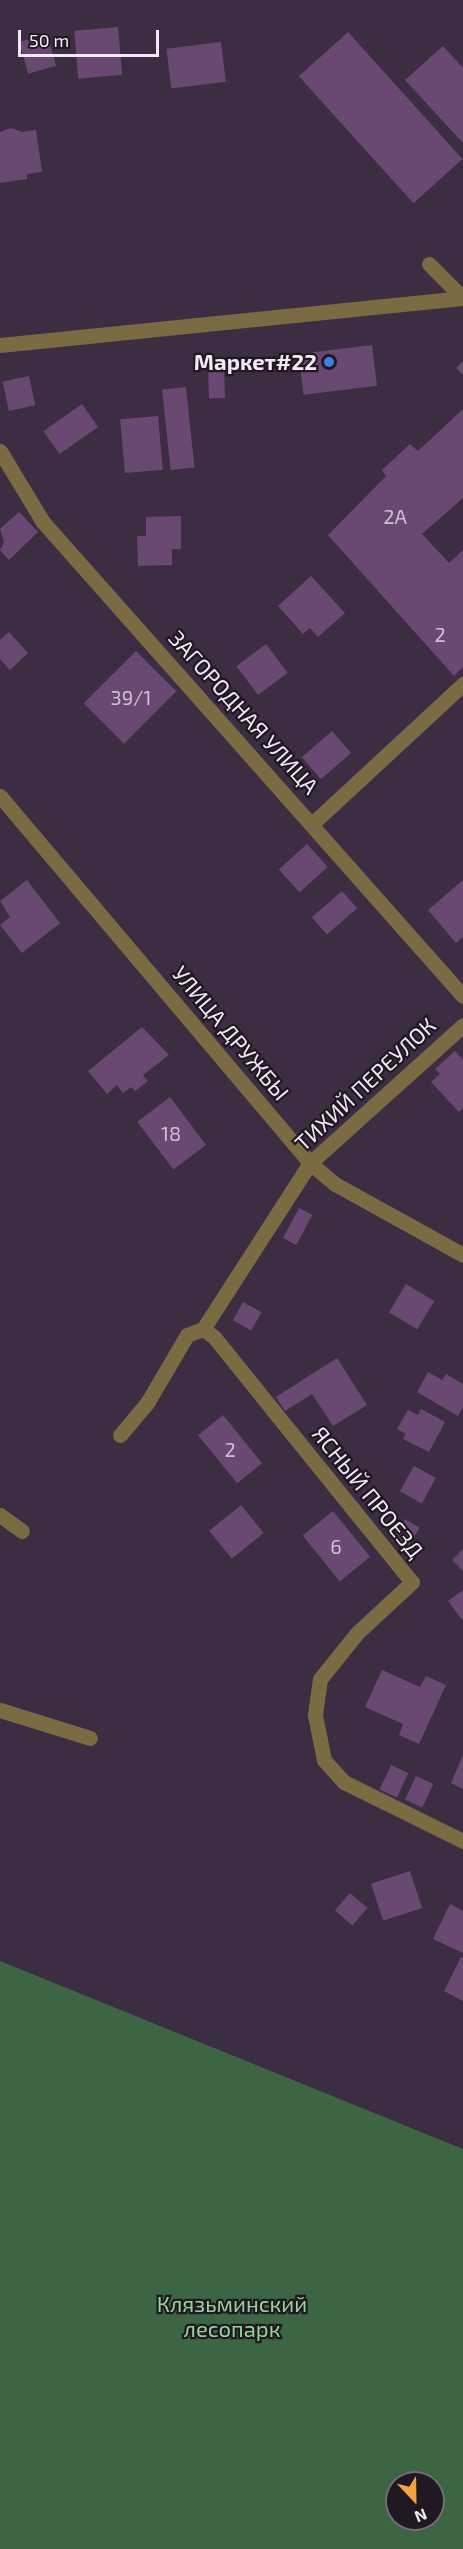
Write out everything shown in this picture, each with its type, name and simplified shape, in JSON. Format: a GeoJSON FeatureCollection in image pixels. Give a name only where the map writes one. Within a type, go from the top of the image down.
{"type":"FeatureCollection","features":[{"type":"Feature","properties":{"kind":"street"},"geometry":{"type":"LineString","coordinates":[[429,264],[463,298]]}},
{"type":"Feature","properties":{"kind":"street"},"geometry":{"type":"LineString","coordinates":[[0,345],[463,298]]}},
{"type":"Feature","properties":{"kind":"street","name":"ЗАГОРОДНАЯ УЛИЦА"},"geometry":{"type":"LineString","coordinates":[[0,451],[43,522],[313,823],[463,996]]}},
{"type":"Feature","properties":{"kind":"street"},"geometry":{"type":"LineString","coordinates":[[313,823],[463,684]]}},
{"type":"Feature","properties":{"kind":"street","name":"УЛИЦА ДРУЖБЫ"},"geometry":{"type":"LineString","coordinates":[[0,796],[310,1162],[335,1184],[463,1255]]}},
{"type":"Feature","properties":{"kind":"street","name":"ТИХИЙ ПЕРЕУЛОК"},"geometry":{"type":"LineString","coordinates":[[203,1329],[310,1162],[463,1025]]}},
{"type":"Feature","properties":{"kind":"street"},"geometry":{"type":"LineString","coordinates":[[120,1435],[147,1403],[187,1335],[203,1329]]}},
{"type":"Feature","properties":{"kind":"street","name":"ЯСНЫЙ ПРОЕЗД"},"geometry":{"type":"LineString","coordinates":[[203,1329],[214,1337],[412,1582],[357,1633],[320,1679],[315,1715],[324,1760],[344,1782],[463,1842]]}},
{"type":"Feature","properties":{"kind":"street"},"geometry":{"type":"LineString","coordinates":[[0,1515],[22,1531]]}},
{"type":"Feature","properties":{"kind":"street"},"geometry":{"type":"LineString","coordinates":[[0,1710],[90,1738]]}},
{"type":"Feature","properties":{"kind":"green space","name":"Клязьминский лесопарк"},"geometry":{"type":"Polygon","coordinates":[[[0,1961],[463,2149],[463,2549],[0,2549],[0,1961]]]}},
{"type":"Feature","properties":{"kind":"building"},"geometry":{"type":"Polygon","coordinates":[[[118,27],[122,75],[78,79],[74,31],[118,27]]]}},
{"type":"Feature","properties":{"kind":"building"},"geometry":{"type":"Polygon","coordinates":[[[348,32],[462,159],[413,203],[299,76],[348,32]]]}},
{"type":"Feature","properties":{"kind":"building"},"geometry":{"type":"Polygon","coordinates":[[[47,34],[56,66],[28,74],[19,42],[47,34]]]}},
{"type":"Feature","properties":{"kind":"building"},"geometry":{"type":"Polygon","coordinates":[[[221,42],[226,82],[171,88],[166,49],[221,42]]]}},
{"type":"Feature","properties":{"kind":"building"},"geometry":{"type":"Polygon","coordinates":[[[443,46],[463,68],[463,143],[405,80],[443,46]]]}},
{"type":"Feature","properties":{"kind":"building"},"geometry":{"type":"Polygon","coordinates":[[[11,128],[22,132],[36,130],[42,172],[27,174],[27,179],[0,183],[0,132],[11,128]]]}},
{"type":"Feature","properties":{"kind":"building"},"geometry":{"type":"Polygon","coordinates":[[[372,345],[377,386],[304,395],[299,354],[372,345]]]}},
{"type":"Feature","properties":{"kind":"building"},"geometry":{"type":"Polygon","coordinates":[[[463,361],[463,375],[456,368],[463,361]]]}},
{"type":"Feature","properties":{"kind":"building"},"geometry":{"type":"Polygon","coordinates":[[[224,368],[225,398],[209,399],[208,369],[224,368]]]}},
{"type":"Feature","properties":{"kind":"building"},"geometry":{"type":"Polygon","coordinates":[[[29,376],[35,405],[9,411],[3,382],[29,376]]]}},
{"type":"Feature","properties":{"kind":"building"},"geometry":{"type":"Polygon","coordinates":[[[186,387],[194,468],[171,470],[162,390],[186,387]]]}},
{"type":"Feature","properties":{"kind":"building"},"geometry":{"type":"Polygon","coordinates":[[[82,404],[98,427],[60,454],[43,431],[82,404]]]}},
{"type":"Feature","properties":{"kind":"building"},"geometry":{"type":"Polygon","coordinates":[[[463,409],[463,498],[422,534],[449,563],[463,550],[463,667],[454,676],[328,535],[386,476],[382,470],[410,444],[418,451],[463,409]]]}},
{"type":"Feature","properties":{"kind":"building"},"geometry":{"type":"Polygon","coordinates":[[[158,416],[163,470],[125,473],[120,419],[158,416]]]}},
{"type":"Feature","properties":{"kind":"building"},"geometry":{"type":"Polygon","coordinates":[[[19,512],[38,532],[9,560],[0,550],[4,542],[0,529],[19,512]]]}},
{"type":"Feature","properties":{"kind":"building"},"geometry":{"type":"Polygon","coordinates":[[[181,516],[181,549],[172,549],[172,565],[138,566],[137,536],[146,536],[146,517],[181,516]]]}},
{"type":"Feature","properties":{"kind":"building"},"geometry":{"type":"Polygon","coordinates":[[[311,576],[345,613],[318,637],[310,628],[303,634],[278,606],[311,576]]]}},
{"type":"Feature","properties":{"kind":"building"},"geometry":{"type":"Polygon","coordinates":[[[9,632],[28,653],[10,670],[0,659],[0,640],[9,632]]]}},
{"type":"Feature","properties":{"kind":"building"},"geometry":{"type":"Polygon","coordinates":[[[266,644],[288,673],[258,695],[236,666],[266,644]]]}},
{"type":"Feature","properties":{"kind":"building"},"geometry":{"type":"Polygon","coordinates":[[[136,651],[176,691],[124,744],[84,703],[136,651]]]}},
{"type":"Feature","properties":{"kind":"building"},"geometry":{"type":"Polygon","coordinates":[[[332,731],[351,753],[321,779],[302,757],[332,731]]]}},
{"type":"Feature","properties":{"kind":"building"},"geometry":{"type":"Polygon","coordinates":[[[307,844],[328,867],[300,892],[279,869],[307,844]]]}},
{"type":"Feature","properties":{"kind":"building"},"geometry":{"type":"Polygon","coordinates":[[[27,880],[60,923],[22,953],[0,925],[10,917],[0,901],[27,880]]]}},
{"type":"Feature","properties":{"kind":"building"},"geometry":{"type":"Polygon","coordinates":[[[463,880],[463,937],[456,943],[428,910],[463,880]]]}},
{"type":"Feature","properties":{"kind":"building"},"geometry":{"type":"Polygon","coordinates":[[[342,891],[357,908],[327,935],[312,917],[342,891]]]}},
{"type":"Feature","properties":{"kind":"building"},"geometry":{"type":"Polygon","coordinates":[[[142,1027],[169,1055],[143,1075],[148,1081],[135,1091],[131,1087],[123,1093],[117,1085],[107,1094],[88,1071],[142,1027]]]}},
{"type":"Feature","properties":{"kind":"building"},"geometry":{"type":"Polygon","coordinates":[[[455,1051],[463,1060],[463,1108],[459,1112],[431,1082],[440,1074],[435,1069],[455,1051]]]}},
{"type":"Feature","properties":{"kind":"building"},"geometry":{"type":"Polygon","coordinates":[[[170,1097],[206,1145],[173,1170],[137,1122],[170,1097]]]}},
{"type":"Feature","properties":{"kind":"building"},"geometry":{"type":"Polygon","coordinates":[[[299,1208],[312,1215],[296,1245],[283,1238],[299,1208]]]}},
{"type":"Feature","properties":{"kind":"building"},"geometry":{"type":"Polygon","coordinates":[[[406,1284],[434,1301],[417,1329],[389,1312],[406,1284]]]}},
{"type":"Feature","properties":{"kind":"building"},"geometry":{"type":"Polygon","coordinates":[[[243,1302],[261,1312],[251,1331],[233,1320],[243,1302]]]}},
{"type":"Feature","properties":{"kind":"building"},"geometry":{"type":"Polygon","coordinates":[[[337,1358],[367,1405],[333,1426],[312,1394],[285,1411],[276,1397],[337,1358]]]}},
{"type":"Feature","properties":{"kind":"building"},"geometry":{"type":"Polygon","coordinates":[[[428,1372],[442,1380],[446,1374],[463,1384],[463,1407],[458,1416],[417,1392],[428,1372]]]}},
{"type":"Feature","properties":{"kind":"building"},"geometry":{"type":"Polygon","coordinates":[[[421,1409],[445,1422],[429,1452],[403,1439],[406,1434],[397,1429],[408,1410],[418,1415],[421,1409]]]}},
{"type":"Feature","properties":{"kind":"building"},"geometry":{"type":"Polygon","coordinates":[[[223,1415],[262,1463],[237,1483],[198,1435],[223,1415]]]}},
{"type":"Feature","properties":{"kind":"building"},"geometry":{"type":"Polygon","coordinates":[[[414,1466],[436,1478],[422,1503],[400,1491],[414,1466]]]}},
{"type":"Feature","properties":{"kind":"building"},"geometry":{"type":"Polygon","coordinates":[[[241,1505],[264,1533],[232,1559],[209,1531],[241,1505]]]}},
{"type":"Feature","properties":{"kind":"building"},"geometry":{"type":"Polygon","coordinates":[[[333,1511],[370,1557],[340,1581],[303,1536],[333,1511]]]}},
{"type":"Feature","properties":{"kind":"building"},"geometry":{"type":"Polygon","coordinates":[[[405,1519],[420,1528],[407,1549],[392,1540],[405,1519]]]}},
{"type":"Feature","properties":{"kind":"building"},"geometry":{"type":"Polygon","coordinates":[[[463,1549],[463,1571],[452,1560],[463,1549]]]}},
{"type":"Feature","properties":{"kind":"building"},"geometry":{"type":"Polygon","coordinates":[[[463,1590],[463,1621],[448,1601],[463,1590]]]}},
{"type":"Feature","properties":{"kind":"building"},"geometry":{"type":"Polygon","coordinates":[[[382,1670],[420,1687],[426,1676],[446,1685],[419,1744],[399,1735],[403,1724],[365,1707],[382,1670]]]}},
{"type":"Feature","properties":{"kind":"building"},"geometry":{"type":"Polygon","coordinates":[[[463,1755],[463,1789],[451,1783],[463,1755]]]}},
{"type":"Feature","properties":{"kind":"building"},"geometry":{"type":"Polygon","coordinates":[[[391,1765],[408,1773],[397,1798],[380,1789],[391,1765]]]}},
{"type":"Feature","properties":{"kind":"building"},"geometry":{"type":"Polygon","coordinates":[[[416,1776],[433,1784],[422,1808],[405,1800],[416,1776]]]}},
{"type":"Feature","properties":{"kind":"building"},"geometry":{"type":"Polygon","coordinates":[[[410,1871],[422,1908],[383,1921],[371,1884],[410,1871]]]}},
{"type":"Feature","properties":{"kind":"building"},"geometry":{"type":"Polygon","coordinates":[[[350,1893],[367,1908],[352,1925],[335,1910],[350,1893]]]}},
{"type":"Feature","properties":{"kind":"building"},"geometry":{"type":"Polygon","coordinates":[[[450,1904],[463,1911],[463,1953],[433,1939],[450,1904]]]}},
{"type":"Feature","properties":{"kind":"building"},"geometry":{"type":"Polygon","coordinates":[[[461,1957],[463,1958],[463,2001],[444,1991],[461,1957]]]}},
{"type":"Feature","properties":{"kind":"place","name":"Маркет#22"},"geometry":{"type":"Point","coordinates":[329,362]}}]}
